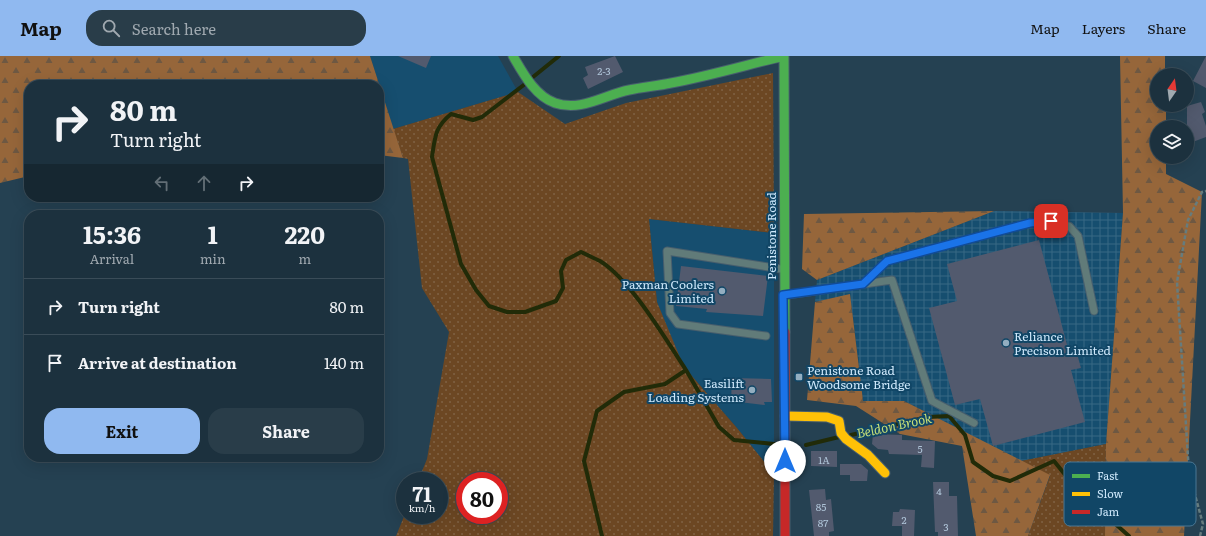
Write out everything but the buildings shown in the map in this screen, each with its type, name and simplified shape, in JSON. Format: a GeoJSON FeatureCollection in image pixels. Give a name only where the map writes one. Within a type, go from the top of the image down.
{"type":"FeatureCollection","features":[{"type":"Feature","properties":{"kind":"main road"},"geometry":{"type":"LineString","coordinates":[[513,56],[539,92],[546,98],[560,104],[575,106],[588,104],[623,91],[670,83],[784,56]]}},
{"type":"Feature","properties":{"kind":"main road","name":"Penistone Road"},"geometry":{"type":"LineString","coordinates":[[784,56],[783,295],[785,536]]}},
{"type":"Feature","properties":{"kind":"main road"},"geometry":{"type":"LineString","coordinates":[[785,416],[827,416],[839,421],[844,436],[868,455],[885,473]]}},
{"type":"Feature","properties":{"kind":"lane"},"geometry":{"type":"LineString","coordinates":[[863,284],[887,261],[1030,223],[1051,221],[1069,226],[1078,236],[1094,312]]}},
{"type":"Feature","properties":{"kind":"lane"},"geometry":{"type":"LineString","coordinates":[[766,336],[678,324],[670,313],[667,251],[783,270]]}},
{"type":"Feature","properties":{"kind":"lane"},"geometry":{"type":"LineString","coordinates":[[783,295],[892,280],[932,400],[974,422]]}},
{"type":"Feature","properties":{"kind":"path"},"geometry":{"type":"LineString","coordinates":[[1188,462],[1177,282],[1188,220],[1202,192],[1206,190]]}},
{"type":"Feature","properties":{"kind":"path"},"geometry":{"type":"LineString","coordinates":[[1196,498],[1203,524],[1200,536]]}},
{"type":"Feature","properties":{"kind":"shaded area"},"geometry":{"type":"Polygon","coordinates":[[[370,56],[498,56],[518,92],[393,129],[384,100],[384,80],[378,80],[370,56]]]}},
{"type":"Feature","properties":{"kind":"shaded area"},"geometry":{"type":"Polygon","coordinates":[[[773,73],[774,233],[649,219],[657,302],[684,367],[737,428],[774,474],[773,536],[396,536],[401,524],[448,524],[448,472],[422,472],[427,459],[449,332],[422,288],[408,159],[403,158],[393,129],[518,92],[565,124],[626,103],[773,73]]]}},
{"type":"Feature","properties":{"kind":"shaded area"},"geometry":{"type":"Polygon","coordinates":[[[994,211],[1123,213],[1106,444],[1021,461],[904,401],[863,401],[850,295],[815,302],[817,280],[994,211]]]}},
{"type":"Feature","properties":{"kind":"shaded area"},"geometry":{"type":"Polygon","coordinates":[[[649,219],[774,233],[774,474],[737,428],[679,361],[657,302],[649,219]]]}},
{"type":"Feature","properties":{"kind":"shaded area"},"geometry":{"type":"Polygon","coordinates":[[[1106,444],[1106,462],[1064,462],[1064,526],[1105,526],[1105,536],[1028,536],[1050,476],[1021,461],[1106,444]]]}},
{"type":"Feature","properties":{"kind":"green space"},"geometry":{"type":"Polygon","coordinates":[[[0,56],[370,56],[378,80],[24,80],[24,177],[0,183],[0,56]]]}},
{"type":"Feature","properties":{"kind":"green space"},"geometry":{"type":"Polygon","coordinates":[[[1120,56],[1165,56],[1165,68],[1150,68],[1150,112],[1166,112],[1166,120],[1150,120],[1150,164],[1166,164],[1166,174],[1202,192],[1188,462],[1106,462],[1123,213],[1120,56]]]}},
{"type":"Feature","properties":{"kind":"green space"},"geometry":{"type":"Polygon","coordinates":[[[384,99],[403,158],[384,156],[384,99]]]}},
{"type":"Feature","properties":{"kind":"green space"},"geometry":{"type":"Polygon","coordinates":[[[994,211],[817,280],[802,269],[804,214],[994,211]]]}},
{"type":"Feature","properties":{"kind":"green space"},"geometry":{"type":"Polygon","coordinates":[[[850,294],[863,401],[904,401],[1050,475],[1028,536],[976,536],[962,446],[900,434],[856,406],[807,400],[815,302],[850,294]]]}},
{"type":"Feature","properties":{"kind":"green space"},"geometry":{"type":"Polygon","coordinates":[[[1105,526],[1185,526],[1184,536],[1105,536],[1105,526]]]}},
{"type":"Feature","properties":{"kind":"waterway"},"geometry":{"type":"LineString","coordinates":[[533,77],[559,56]]}},
{"type":"Feature","properties":{"kind":"waterway"},"geometry":{"type":"LineString","coordinates":[[525,84],[482,117],[473,120],[451,114],[442,123],[437,133],[432,157],[461,264],[476,290],[489,306],[507,312],[525,312],[556,301],[563,288],[561,271],[566,260],[581,252],[600,261],[624,282],[647,311],[686,370],[665,384],[624,392],[597,411],[584,461],[602,536]]}},
{"type":"Feature","properties":{"kind":"waterway","name":"Beldon Brook"},"geometry":{"type":"LineString","coordinates":[[686,370],[719,427],[734,440],[774,444]]}},
{"type":"Feature","properties":{"kind":"waterway","name":"Beldon Brook"},"geometry":{"type":"LineString","coordinates":[[851,435],[928,417],[949,416],[965,435],[973,462],[993,476],[1010,481],[1054,461],[1064,473]]}},
{"type":"Feature","properties":{"kind":"waterway","name":"Beldon Brook"},"geometry":{"type":"LineString","coordinates":[[806,445],[839,437]]}},
{"type":"Feature","properties":{"kind":"waterway","name":"Beldon Brook"},"geometry":{"type":"LineString","coordinates":[[1118,526],[1129,536]]}},
{"type":"Feature","properties":{"kind":"traffic: fast"},"geometry":{"type":"LineString","coordinates":[[513,56],[530,83],[541,95],[555,103],[565,105],[592,102],[620,92],[713,74],[784,56]]}},
{"type":"Feature","properties":{"kind":"traffic: fast"},"geometry":{"type":"LineString","coordinates":[[784,56],[785,332]]}},
{"type":"Feature","properties":{"kind":"traffic: slow"},"geometry":{"type":"LineString","coordinates":[[785,416],[827,417],[839,421],[841,433],[846,439],[868,455],[885,473]]}},
{"type":"Feature","properties":{"kind":"traffic: jam"},"geometry":{"type":"LineString","coordinates":[[785,332],[785,536]]}},
{"type":"Feature","properties":{"kind":"place","name":"Paxman Coolers Limited"},"geometry":{"type":"Point","coordinates":[722,291]}},
{"type":"Feature","properties":{"kind":"place","name":"Reliance Precison Limited"},"geometry":{"type":"Point","coordinates":[1006,343]}},
{"type":"Feature","properties":{"kind":"place","name":"Penistone Road Woodsome Bridge"},"geometry":{"type":"Point","coordinates":[799,377]}},
{"type":"Feature","properties":{"kind":"place","name":"Easilift Loading Systems"},"geometry":{"type":"Point","coordinates":[752,390]}},
{"type":"Feature","properties":{"kind":"route"},"geometry":{"type":"LineString","coordinates":[[785,461],[783,295],[863,284],[887,261],[1030,223],[1051,221]]}}]}
